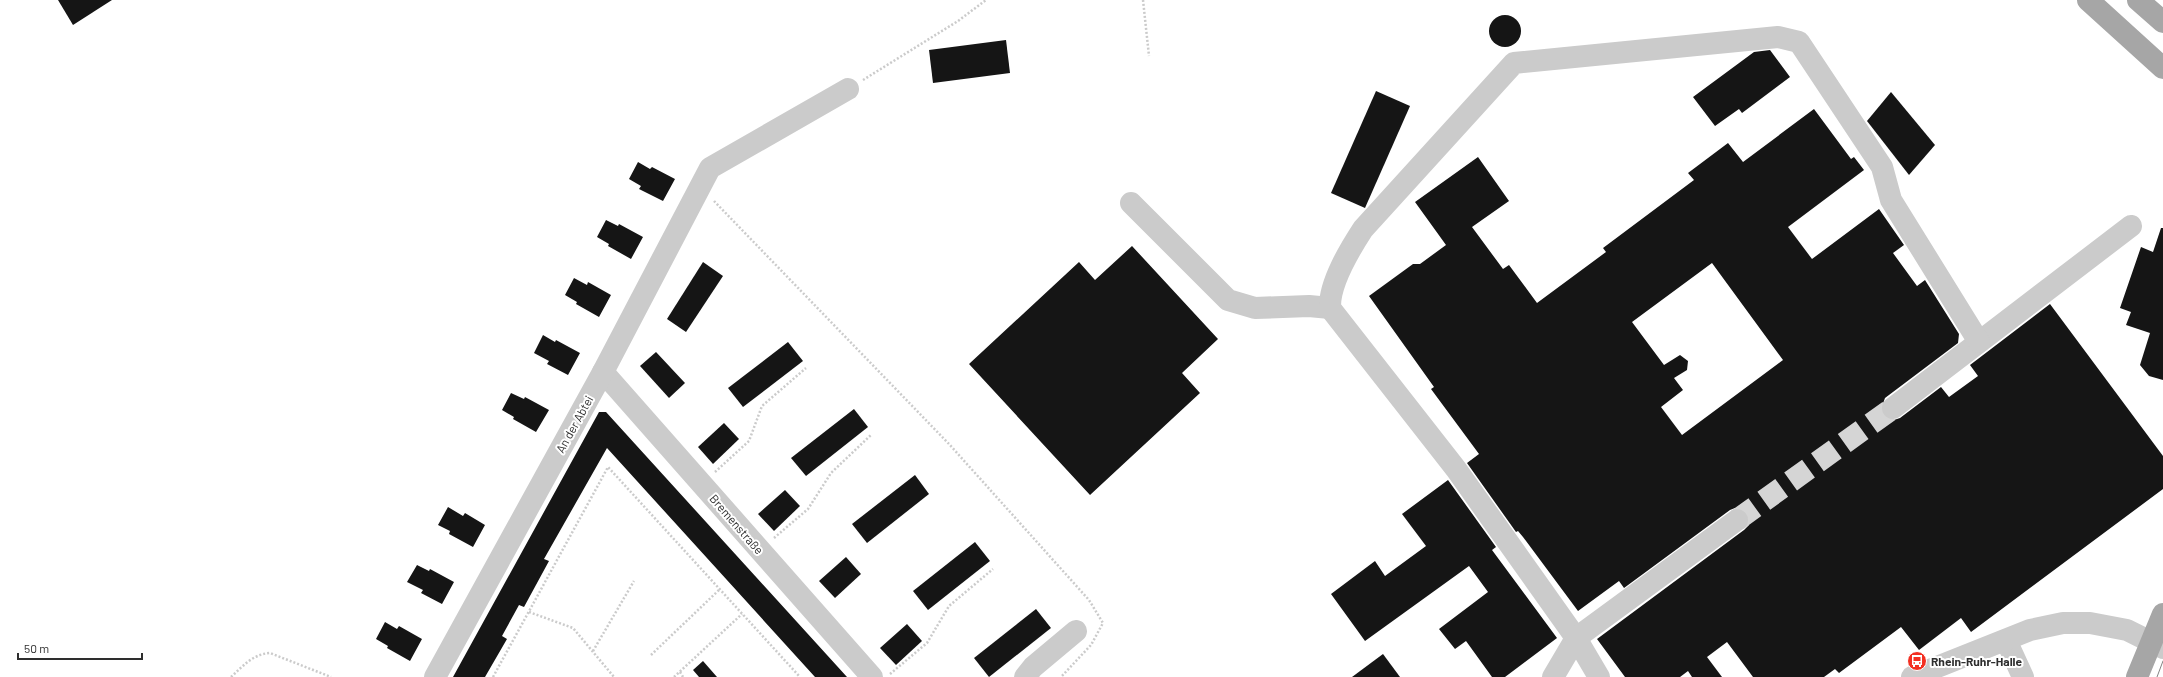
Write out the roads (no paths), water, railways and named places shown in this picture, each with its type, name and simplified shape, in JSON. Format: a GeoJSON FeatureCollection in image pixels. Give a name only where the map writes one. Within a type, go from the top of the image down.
{"type":"FeatureCollection","features":[{"type":"Feature","properties":{"kind":"main road"},"geometry":{"type":"LineString","coordinates":[[2088,0],[2163,68]]}},
{"type":"Feature","properties":{"kind":"main road"},"geometry":{"type":"LineString","coordinates":[[2138,0],[2163,22]]}},
{"type":"Feature","properties":{"kind":"main road"},"geometry":{"type":"LineString","coordinates":[[2137,677],[2157,645],[2163,614]]}},
{"type":"Feature","properties":{"kind":"street"},"geometry":{"type":"LineString","coordinates":[[1599,677],[1576,638],[1456,469],[1330,308],[1330,297],[1348,252],[1363,229],[1514,63],[1778,37],[1799,42],[1882,167],[1890,200],[1979,342]]}},
{"type":"Feature","properties":{"kind":"street","name":"An der Abtei"},"geometry":{"type":"LineString","coordinates":[[435,677],[603,372],[710,168],[848,90]]}},
{"type":"Feature","properties":{"kind":"street"},"geometry":{"type":"LineString","coordinates":[[1131,203],[1228,300],[1255,308],[1309,306],[1330,308]]}},
{"type":"Feature","properties":{"kind":"street"},"geometry":{"type":"LineString","coordinates":[[1893,408],[2131,226]]}},
{"type":"Feature","properties":{"kind":"street","name":"Bremenstraße"},"geometry":{"type":"LineString","coordinates":[[603,372],[872,677]]}},
{"type":"Feature","properties":{"kind":"street"},"geometry":{"type":"LineString","coordinates":[[1553,677],[1576,638],[1737,520]]}},
{"type":"Feature","properties":{"kind":"street"},"geometry":{"type":"LineString","coordinates":[[1916,676],[2030,630],[2070,623],[2090,623],[2127,630],[2157,645]]}},
{"type":"Feature","properties":{"kind":"street"},"geometry":{"type":"LineString","coordinates":[[1025,677],[1033,667],[1076,631]]}},
{"type":"Feature","properties":{"kind":"street"},"geometry":{"type":"LineString","coordinates":[[2006,640],[2024,677]]}},
{"type":"Feature","properties":{"kind":"tunnel"},"geometry":{"type":"LineString","coordinates":[[1737,520],[1893,408]]}},
{"type":"Feature","properties":{"kind":"tram line"},"geometry":{"type":"LineString","coordinates":[[2157,677],[2163,661]]}},
{"type":"Feature","properties":{"kind":"place","name":"Rhein-Ruhr-Halle"},"geometry":{"type":"Point","coordinates":[1917,661]}}]}
